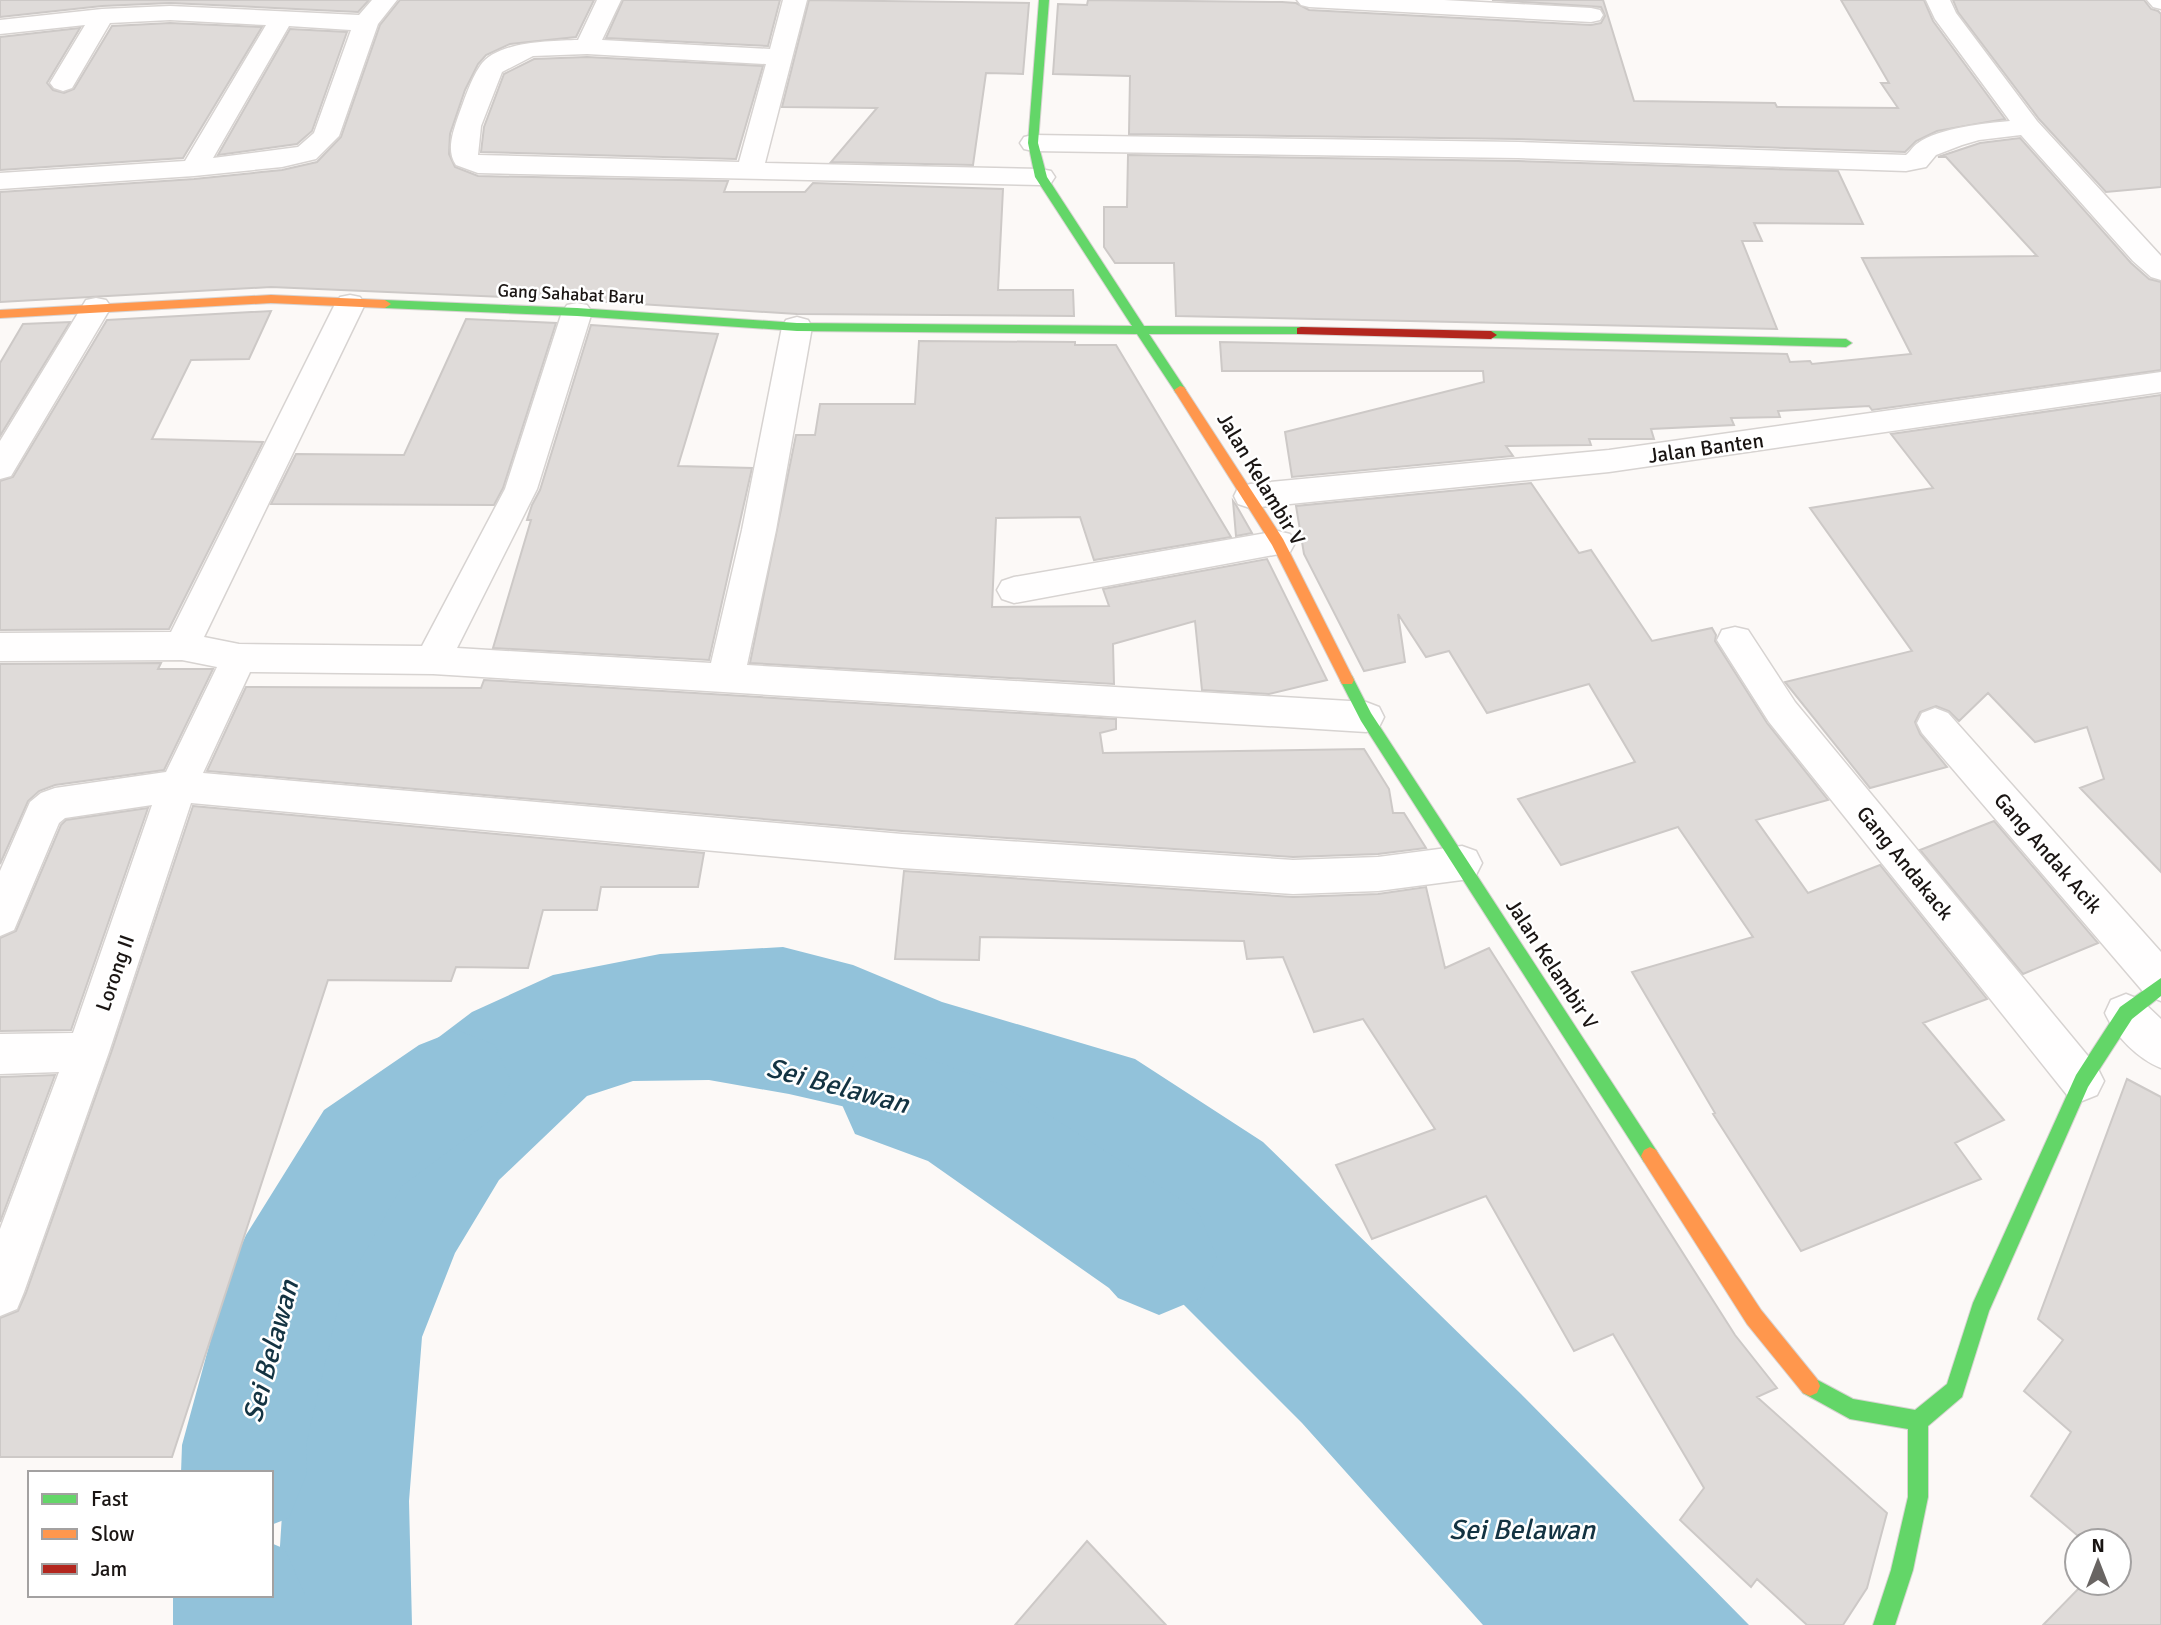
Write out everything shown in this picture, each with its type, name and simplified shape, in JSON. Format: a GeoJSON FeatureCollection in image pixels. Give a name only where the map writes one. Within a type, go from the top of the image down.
{"type":"FeatureCollection","features":[{"type":"Feature","properties":{"kind":"main road","name":"Jalan Kelambir V"},"geometry":{"type":"LineString","coordinates":[[1044,0],[1033,144],[1041,177],[1250,496],[1278,543],[1366,717],[1746,1305],[1779,1351],[1809,1385],[1850,1409],[1918,1421]]}},
{"type":"Feature","properties":{"kind":"main road","name":"Gang Sahabat Baru"},"geometry":{"type":"LineString","coordinates":[[0,314],[271,299],[577,312],[797,327],[1016,330],[1141,328],[1846,343]]}},
{"type":"Feature","properties":{"kind":"main road"},"geometry":{"type":"LineString","coordinates":[[1884,1625],[1902,1570],[1918,1497],[1918,1421],[1955,1390],[1980,1310],[2082,1081],[2126,1013],[2161,984]]}},
{"type":"Feature","properties":{"kind":"street"},"geometry":{"type":"LineString","coordinates":[[0,181],[296,158],[314,149],[326,136],[366,23],[384,0]]}},
{"type":"Feature","properties":{"kind":"street"},"geometry":{"type":"LineString","coordinates":[[587,47],[608,0]]}},
{"type":"Feature","properties":{"kind":"street"},"geometry":{"type":"LineString","coordinates":[[750,170],[795,0]]}},
{"type":"Feature","properties":{"kind":"street"},"geometry":{"type":"LineString","coordinates":[[1309,0],[1591,15]]}},
{"type":"Feature","properties":{"kind":"street"},"geometry":{"type":"LineString","coordinates":[[1938,0],[1944,14],[2028,127],[2143,255],[2161,271]]}},
{"type":"Feature","properties":{"kind":"street"},"geometry":{"type":"LineString","coordinates":[[0,27],[103,16],[212,13],[281,20],[366,23]]}},
{"type":"Feature","properties":{"kind":"street"},"geometry":{"type":"LineString","coordinates":[[63,83],[103,16]]}},
{"type":"Feature","properties":{"kind":"street"},"geometry":{"type":"LineString","coordinates":[[194,168],[281,20]]}},
{"type":"Feature","properties":{"kind":"street"},"geometry":{"type":"LineString","coordinates":[[780,57],[587,47],[519,52],[491,68],[462,149],[465,159],[478,165],[1041,177]]}},
{"type":"Feature","properties":{"kind":"street"},"geometry":{"type":"LineString","coordinates":[[1033,144],[1518,150],[1906,163],[1917,161],[1927,149],[1952,139],[1976,132],[2028,127]]}},
{"type":"Feature","properties":{"kind":"street"},"geometry":{"type":"LineString","coordinates":[[182,646],[350,304]]}},
{"type":"Feature","properties":{"kind":"street"},"geometry":{"type":"LineString","coordinates":[[0,468],[96,307]]}},
{"type":"Feature","properties":{"kind":"street"},"geometry":{"type":"LineString","coordinates":[[433,660],[521,489],[577,312]]}},
{"type":"Feature","properties":{"kind":"street"},"geometry":{"type":"LineString","coordinates":[[726,677],[760,530],[797,327]]}},
{"type":"Feature","properties":{"kind":"street","name":"Jalan Banten"},"geometry":{"type":"LineString","coordinates":[[1250,496],[1609,461],[2161,382]]}},
{"type":"Feature","properties":{"kind":"street"},"geometry":{"type":"LineString","coordinates":[[1014,590],[1278,543]]}},
{"type":"Feature","properties":{"kind":"street","name":"Gang Andakack"},"geometry":{"type":"LineString","coordinates":[[1735,639],[1782,712],[2082,1081]]}},
{"type":"Feature","properties":{"kind":"street"},"geometry":{"type":"LineString","coordinates":[[0,647],[182,646],[239,658],[433,660],[1366,717]]}},
{"type":"Feature","properties":{"kind":"street","name":"Lorong II"},"geometry":{"type":"LineString","coordinates":[[0,1292],[88,1052],[178,786],[239,658]]}},
{"type":"Feature","properties":{"kind":"street","name":"Gang Andak Acik"},"geometry":{"type":"LineString","coordinates":[[1935,723],[2161,984]]}},
{"type":"Feature","properties":{"kind":"street"},"geometry":{"type":"LineString","coordinates":[[0,918],[44,813],[55,804],[178,786],[902,851],[1234,875],[1344,876],[1462,863]]}},
{"type":"Feature","properties":{"kind":"street"},"geometry":{"type":"LineString","coordinates":[[2126,1013],[2161,1048]]}},
{"type":"Feature","properties":{"kind":"street"},"geometry":{"type":"LineString","coordinates":[[0,1054],[88,1052]]}},
{"type":"Feature","properties":{"kind":"water","name":"Sei Belawan"},"geometry":{"type":"Polygon","coordinates":[[[783,947],[853,965],[942,1002],[1135,1059],[1263,1142],[1521,1394],[1749,1625],[1483,1625],[1302,1423],[1129,1250],[1027,1161],[907,1121],[789,1094],[709,1080],[633,1081],[587,1096],[499,1180],[455,1253],[422,1337],[409,1501],[412,1625],[275,1625],[285,1467],[296,1352],[366,1122],[398,1068],[472,1012],[553,975],[660,954],[783,947]]]}},
{"type":"Feature","properties":{"kind":"building"},"geometry":{"type":"Polygon","coordinates":[[[0,0],[369,0],[358,12],[170,3],[102,6],[0,17],[0,0]]]}},
{"type":"Feature","properties":{"kind":"building"},"geometry":{"type":"Polygon","coordinates":[[[400,0],[594,0],[576,37],[510,44],[486,55],[478,64],[465,90],[450,134],[449,154],[455,167],[478,176],[728,181],[724,192],[805,192],[813,183],[1003,189],[998,290],[1073,290],[1074,316],[797,314],[577,300],[271,287],[0,302],[0,192],[194,179],[282,170],[317,162],[341,137],[380,25],[400,0]]]}},
{"type":"Feature","properties":{"kind":"building"},"geometry":{"type":"Polygon","coordinates":[[[623,0],[780,0],[768,46],[606,38],[623,0]]]}},
{"type":"Feature","properties":{"kind":"building"},"geometry":{"type":"Polygon","coordinates":[[[809,0],[1029,3],[1023,74],[986,73],[973,165],[831,162],[877,108],[782,107],[809,0]]]}},
{"type":"Feature","properties":{"kind":"building"},"geometry":{"type":"Polygon","coordinates":[[[1088,0],[1282,2],[1296,3],[1309,10],[1591,25],[1601,23],[1605,16],[1601,7],[1492,0],[1603,0],[1634,101],[1775,103],[1777,107],[1898,108],[1881,83],[1889,83],[1841,0],[1924,0],[1933,21],[2005,119],[1937,131],[1916,141],[1905,152],[1518,139],[1129,134],[1130,76],[1053,74],[1058,4],[1087,5],[1088,0]]]}},
{"type":"Feature","properties":{"kind":"building"},"geometry":{"type":"Polygon","coordinates":[[[1953,0],[2144,0],[2151,9],[2158,11],[2161,14],[2161,187],[2106,192],[2039,119],[1958,12],[1953,0]]]}},
{"type":"Feature","properties":{"kind":"building"},"geometry":{"type":"Polygon","coordinates":[[[170,23],[262,27],[183,158],[0,170],[0,37],[80,28],[47,83],[53,90],[64,93],[74,89],[112,26],[170,23]]]}},
{"type":"Feature","properties":{"kind":"building"},"geometry":{"type":"Polygon","coordinates":[[[290,29],[347,32],[312,131],[297,144],[218,155],[290,29]]]}},
{"type":"Feature","properties":{"kind":"building"},"geometry":{"type":"Polygon","coordinates":[[[587,57],[763,66],[736,159],[481,152],[484,127],[504,74],[534,59],[587,57]]]}},
{"type":"Feature","properties":{"kind":"building"},"geometry":{"type":"Polygon","coordinates":[[[2020,138],[2131,263],[2149,279],[2161,282],[2161,370],[1872,410],[1869,406],[1778,411],[1780,417],[1731,418],[1734,425],[1651,429],[1654,439],[1589,439],[1591,445],[1506,446],[1513,456],[1292,477],[1285,432],[1484,382],[1483,371],[1222,371],[1220,342],[1787,354],[1790,362],[1810,361],[1812,364],[1911,354],[1862,258],[2037,256],[1946,157],[1938,157],[1980,143],[2020,138]]]}},
{"type":"Feature","properties":{"kind":"building"},"geometry":{"type":"Polygon","coordinates":[[[1128,155],[1518,161],[1838,171],[1863,224],[1754,223],[1762,241],[1742,241],[1777,329],[1176,316],[1174,263],[1115,263],[1104,247],[1104,207],[1127,207],[1128,155]]]}},
{"type":"Feature","properties":{"kind":"building"},"geometry":{"type":"Polygon","coordinates":[[[271,311],[249,359],[191,360],[152,439],[263,442],[169,629],[0,630],[0,481],[13,477],[107,320],[271,311]]]}},
{"type":"Feature","properties":{"kind":"building"},"geometry":{"type":"Polygon","coordinates":[[[466,319],[556,323],[503,488],[494,505],[271,504],[296,454],[404,455],[466,319]]]}},
{"type":"Feature","properties":{"kind":"building"},"geometry":{"type":"Polygon","coordinates":[[[70,322],[0,436],[0,363],[23,324],[70,322]]]}},
{"type":"Feature","properties":{"kind":"building"},"geometry":{"type":"Polygon","coordinates":[[[591,325],[718,334],[678,466],[752,468],[709,660],[493,648],[531,520],[527,520],[540,490],[591,325]]]}},
{"type":"Feature","properties":{"kind":"building"},"geometry":{"type":"Polygon","coordinates":[[[919,341],[1075,342],[1075,345],[1116,345],[1231,537],[1094,560],[1080,517],[996,518],[992,607],[1109,606],[1103,589],[1267,559],[1327,680],[1269,694],[1202,690],[1195,621],[1113,644],[1114,684],[750,663],[796,435],[815,435],[820,404],[915,404],[919,341]]]}},
{"type":"Feature","properties":{"kind":"building"},"geometry":{"type":"Polygon","coordinates":[[[2161,395],[2161,872],[2080,788],[2104,779],[2087,727],[2035,742],[1988,693],[1959,721],[1949,711],[1936,706],[1920,712],[1915,722],[1920,734],[1947,767],[1870,788],[1785,682],[1912,651],[1810,508],[1933,488],[1891,434],[2161,395]]]}},
{"type":"Feature","properties":{"kind":"building"},"geometry":{"type":"Polygon","coordinates":[[[1531,483],[1579,553],[1591,550],[1652,641],[1712,628],[1716,635],[1715,641],[1767,723],[1828,800],[1756,820],[1808,893],[1880,865],[1987,999],[1923,1023],[2004,1120],[1955,1143],[1981,1179],[1801,1251],[1713,1114],[1715,1113],[1632,972],[1753,937],[1678,827],[1561,865],[1518,799],[1635,762],[1589,684],[1487,713],[1449,651],[1426,657],[1398,614],[1405,662],[1364,671],[1304,554],[1296,506],[1531,483]]]}},
{"type":"Feature","properties":{"kind":"building"},"geometry":{"type":"Polygon","coordinates":[[[1233,501],[1236,505],[1252,533],[1236,536],[1233,501]]]}},
{"type":"Feature","properties":{"kind":"building"},"geometry":{"type":"Polygon","coordinates":[[[161,663],[158,669],[213,669],[164,770],[55,785],[39,791],[28,801],[0,864],[0,664],[161,663]]]}},
{"type":"Feature","properties":{"kind":"building"},"geometry":{"type":"Polygon","coordinates":[[[484,680],[1116,719],[1116,729],[1100,733],[1103,753],[1364,749],[1389,789],[1393,813],[1404,813],[1426,848],[1378,854],[1293,857],[902,831],[207,771],[246,687],[481,688],[484,680]]]}},
{"type":"Feature","properties":{"kind":"building"},"geometry":{"type":"Polygon","coordinates":[[[193,806],[704,853],[698,887],[601,887],[597,910],[543,910],[528,968],[456,967],[451,981],[328,980],[172,1457],[0,1457],[0,1318],[18,1311],[26,1293],[111,1053],[193,806]]]}},
{"type":"Feature","properties":{"kind":"building"},"geometry":{"type":"Polygon","coordinates":[[[148,808],[71,1030],[0,1031],[0,938],[16,931],[61,825],[66,820],[148,808]]]}},
{"type":"Feature","properties":{"kind":"building"},"geometry":{"type":"Polygon","coordinates":[[[1994,821],[2098,943],[2023,974],[1920,850],[1994,821]]]}},
{"type":"Feature","properties":{"kind":"building"},"geometry":{"type":"Polygon","coordinates":[[[904,871],[1293,897],[1378,894],[1426,887],[1445,968],[1489,948],[1735,1335],[1777,1388],[1757,1397],[1887,1513],[1867,1588],[1843,1625],[1807,1625],[1757,1579],[1751,1587],[1680,1520],[1704,1488],[1613,1334],[1574,1351],[1486,1196],[1372,1239],[1336,1165],[1435,1129],[1363,1019],[1314,1032],[1283,957],[1247,959],[1244,941],[980,937],[979,960],[895,959],[904,871]]]}},
{"type":"Feature","properties":{"kind":"building"},"geometry":{"type":"Polygon","coordinates":[[[55,1075],[0,1222],[0,1077],[55,1075]]]}},
{"type":"Feature","properties":{"kind":"building"},"geometry":{"type":"Polygon","coordinates":[[[2127,1079],[2161,1097],[2161,1625],[2043,1625],[2070,1597],[2133,1597],[2133,1527],[2068,1527],[2031,1496],[2071,1432],[2024,1391],[2063,1340],[2038,1319],[2127,1079]]]}},
{"type":"Feature","properties":{"kind":"building"},"geometry":{"type":"Polygon","coordinates":[[[1087,1541],[1166,1625],[1015,1625],[1087,1541]]]}},
{"type":"Feature","properties":{"kind":"waterway","name":"Sei Belawan"},"geometry":{"type":"LineString","coordinates":[[244,1471],[244,1445],[287,1276],[363,1148],[457,1081]]}},
{"type":"Feature","properties":{"kind":"waterway","name":"Sei Belawan"},"geometry":{"type":"LineString","coordinates":[[894,1098],[963,1122],[1150,1247],[1159,1257]]}},
{"type":"Feature","properties":{"kind":"waterway","name":"Sei Belawan"},"geometry":{"type":"LineString","coordinates":[[239,1597],[239,1625]]}},
{"type":"Feature","properties":{"kind":"traffic: fast"},"geometry":{"type":"LineString","coordinates":[[1044,0],[1033,143],[1041,177],[1180,390]]}},
{"type":"Feature","properties":{"kind":"traffic: fast"},"geometry":{"type":"LineString","coordinates":[[385,304],[577,312],[797,327],[1301,331]]}},
{"type":"Feature","properties":{"kind":"traffic: fast"},"geometry":{"type":"LineString","coordinates":[[1491,335],[1846,343]]}},
{"type":"Feature","properties":{"kind":"traffic: fast"},"geometry":{"type":"LineString","coordinates":[[1347,680],[1366,717],[1650,1156]]}},
{"type":"Feature","properties":{"kind":"traffic: fast"},"geometry":{"type":"LineString","coordinates":[[1810,1386],[1850,1409],[1918,1421],[1955,1390],[1980,1310],[2082,1081],[2126,1013],[2161,986]]}},
{"type":"Feature","properties":{"kind":"traffic: fast"},"geometry":{"type":"LineString","coordinates":[[1884,1625],[1902,1570],[1918,1497],[1918,1421]]}},
{"type":"Feature","properties":{"kind":"traffic: slow"},"geometry":{"type":"LineString","coordinates":[[0,314],[271,299],[385,304]]}},
{"type":"Feature","properties":{"kind":"traffic: slow"},"geometry":{"type":"LineString","coordinates":[[1180,390],[1278,543],[1347,680]]}},
{"type":"Feature","properties":{"kind":"traffic: slow"},"geometry":{"type":"LineString","coordinates":[[1650,1156],[1754,1317],[1810,1386]]}},
{"type":"Feature","properties":{"kind":"traffic: jam"},"geometry":{"type":"LineString","coordinates":[[1301,331],[1491,335]]}}]}
